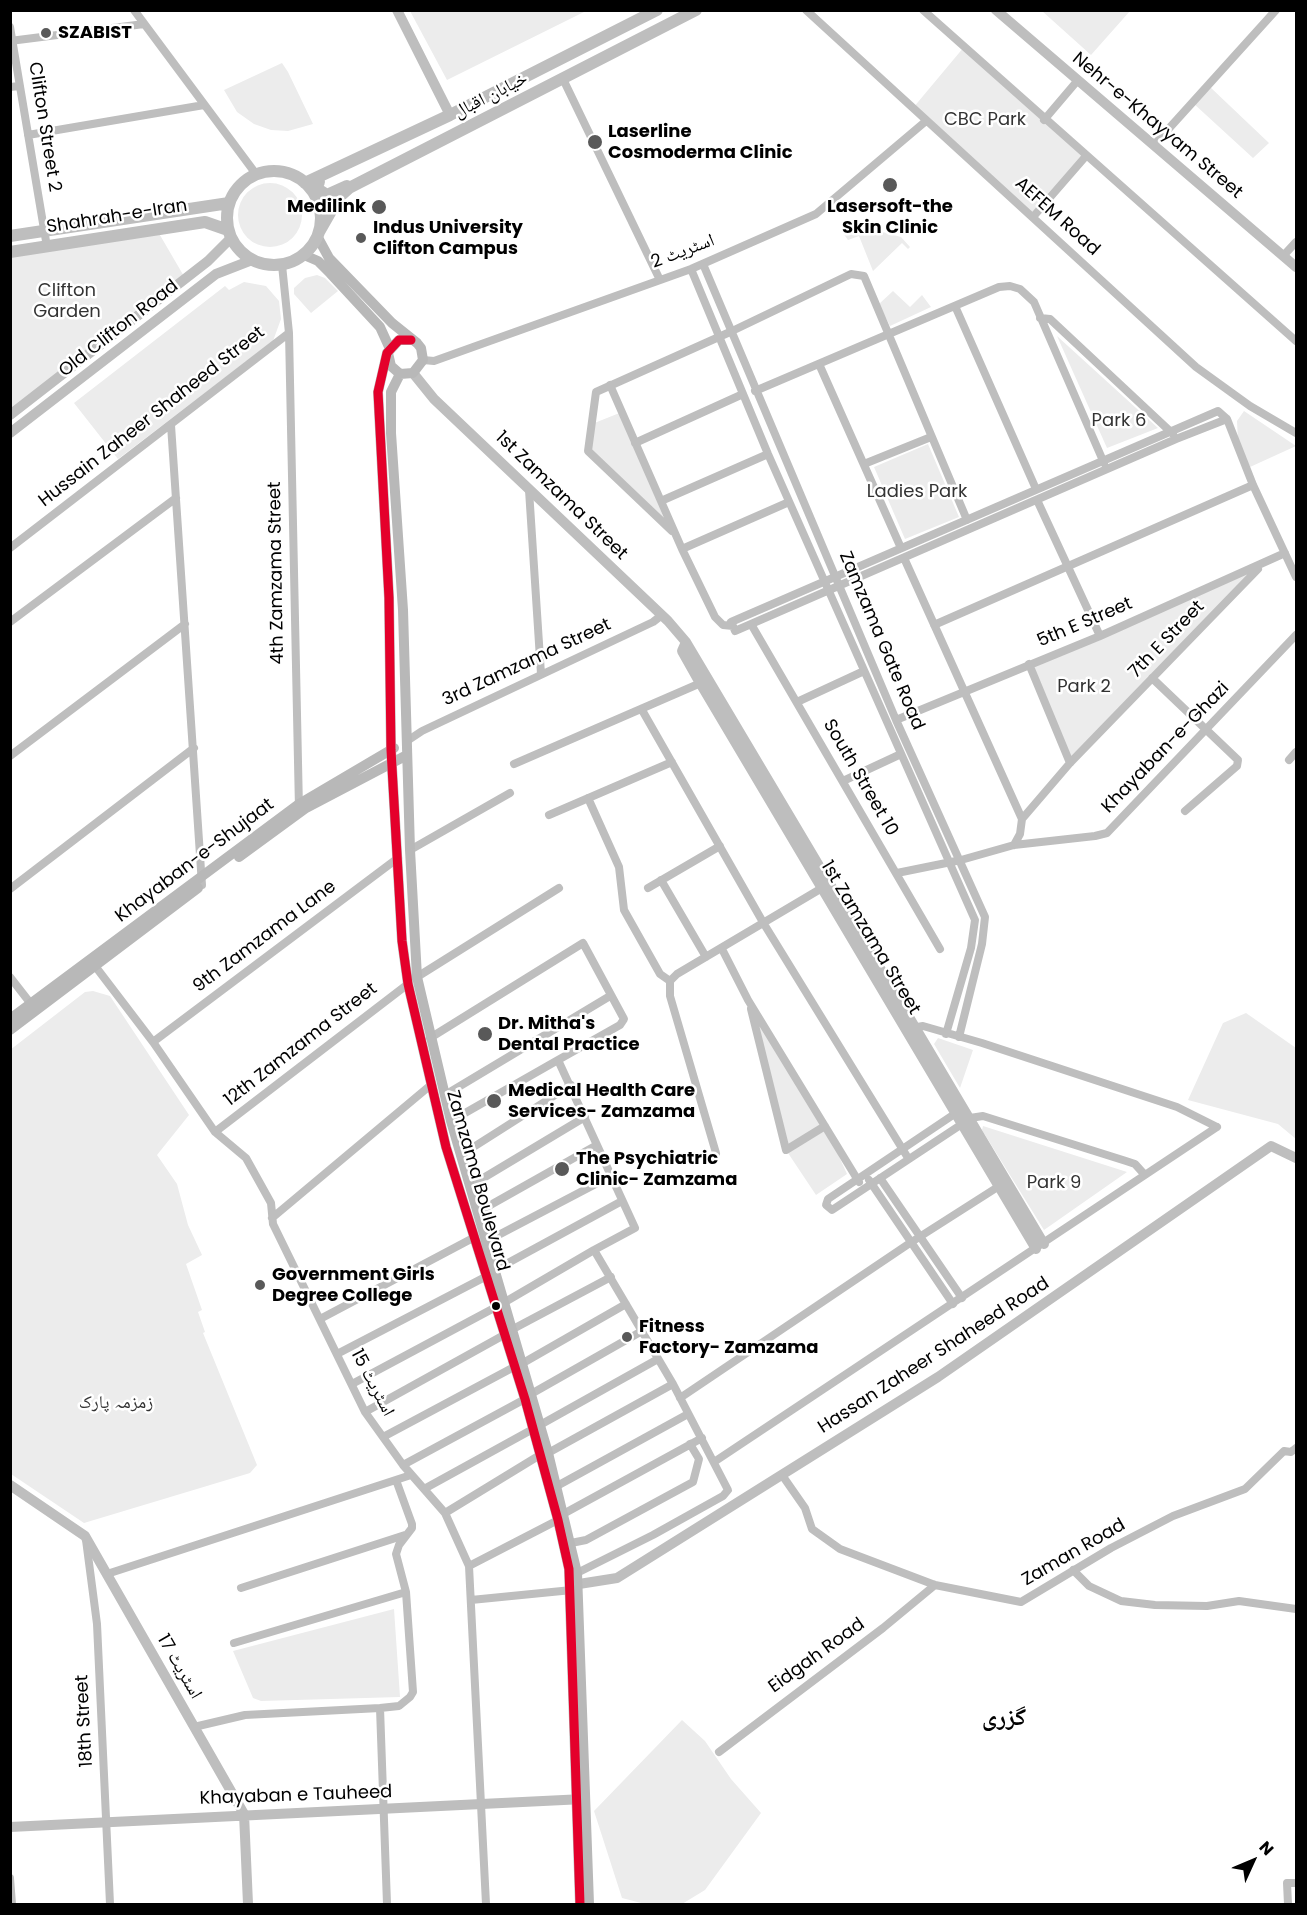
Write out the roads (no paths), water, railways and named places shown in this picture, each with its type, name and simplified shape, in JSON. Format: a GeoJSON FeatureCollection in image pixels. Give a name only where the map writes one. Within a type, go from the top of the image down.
{"type":"FeatureCollection","features":[{"type":"Feature","properties":{"kind":"main road","name":"خیابان اقبال"},"geometry":{"type":"LineString","coordinates":[[305,183],[450,116],[643,14],[657,10]]}},
{"type":"Feature","properties":{"kind":"main road","name":"خیابان اقبال"},"geometry":{"type":"LineString","coordinates":[[318,234],[339,197],[363,180],[696,10]]}},
{"type":"Feature","properties":{"kind":"main road"},"geometry":{"type":"LineString","coordinates":[[304,255],[318,261],[380,327],[389,351],[391,366],[400,374],[413,373],[423,360],[422,348],[411,340],[329,258],[318,234],[319,206],[305,183],[281,171],[256,174],[238,187],[229,203],[229,234],[240,251],[252,260],[266,265],[282,265],[304,255],[318,234]]}},
{"type":"Feature","properties":{"kind":"main road"},"geometry":{"type":"LineString","coordinates":[[326,174],[316,188],[327,195],[363,180]]}},
{"type":"Feature","properties":{"kind":"main road","name":"Shahrah-e-Iran"},"geometry":{"type":"LineString","coordinates":[[10,236],[229,203]]}},
{"type":"Feature","properties":{"kind":"main road","name":"Shahrah-e-Iran"},"geometry":{"type":"LineString","coordinates":[[10,252],[205,222],[229,234]]}},
{"type":"Feature","properties":{"kind":"main road"},"geometry":{"type":"LineString","coordinates":[[389,351],[399,340],[411,340]]}},
{"type":"Feature","properties":{"kind":"main road","name":"Zamzama Boulevard"},"geometry":{"type":"LineString","coordinates":[[389,351],[378,392],[389,598],[391,750],[398,858],[412,981],[446,1147],[473,1238],[491,1273]]}},
{"type":"Feature","properties":{"kind":"main road","name":"Zamzama Boulevard"},"geometry":{"type":"LineString","coordinates":[[400,374],[390,392],[403,610],[412,981],[487,1241],[491,1273],[571,1543],[576,1582],[580,1905]]}},
{"type":"Feature","properties":{"kind":"main road","name":"Khayaban-e-Shujaat"},"geometry":{"type":"LineString","coordinates":[[10,1030],[92,963],[299,808],[407,741]]}},
{"type":"Feature","properties":{"kind":"main road","name":"Khayaban-e-Shujaat"},"geometry":{"type":"LineString","coordinates":[[299,808],[407,755]]}},
{"type":"Feature","properties":{"kind":"main road","name":"Khayaban-e-Shujaat"},"geometry":{"type":"LineString","coordinates":[[10,1019],[92,963]]}},
{"type":"Feature","properties":{"kind":"main road","name":"Zamzama Boulevard"},"geometry":{"type":"LineString","coordinates":[[544,1454],[557,1486],[576,1582]]}},
{"type":"Feature","properties":{"kind":"main road","name":"Zamzama Boulevard"},"geometry":{"type":"LineString","coordinates":[[579,1799],[589,1905]]}},
{"type":"Feature","properties":{"kind":"street"},"geometry":{"type":"LineString","coordinates":[[134,10],[256,174]]}},
{"type":"Feature","properties":{"kind":"street"},"geometry":{"type":"LineString","coordinates":[[397,10],[450,116]]}},
{"type":"Feature","properties":{"kind":"street","name":"AEFEM Road"},"geometry":{"type":"LineString","coordinates":[[806,10],[1196,366],[1250,405],[1295,428]]}},
{"type":"Feature","properties":{"kind":"street"},"geometry":{"type":"LineString","coordinates":[[922,10],[1293,338],[1296,327]]}},
{"type":"Feature","properties":{"kind":"street","name":"Nehr-e-Khayyam Street"},"geometry":{"type":"LineString","coordinates":[[996,10],[1296,267]]}},
{"type":"Feature","properties":{"kind":"street"},"geometry":{"type":"LineString","coordinates":[[1154,145],[1275,10]]}},
{"type":"Feature","properties":{"kind":"street"},"geometry":{"type":"LineString","coordinates":[[12,41],[144,24]]}},
{"type":"Feature","properties":{"kind":"street","name":"Clifton Street 2"},"geometry":{"type":"LineString","coordinates":[[10,27],[15,87],[28,135],[47,247]]}},
{"type":"Feature","properties":{"kind":"street"},"geometry":{"type":"LineString","coordinates":[[563,79],[659,278]]}},
{"type":"Feature","properties":{"kind":"street"},"geometry":{"type":"LineString","coordinates":[[1044,120],[1078,80]]}},
{"type":"Feature","properties":{"kind":"street"},"geometry":{"type":"LineString","coordinates":[[28,135],[204,105]]}},
{"type":"Feature","properties":{"kind":"street","name":"اسٹریٹ 2"},"geometry":{"type":"LineString","coordinates":[[423,360],[434,361],[659,278],[691,269],[816,214],[926,121]]}},
{"type":"Feature","properties":{"kind":"street"},"geometry":{"type":"LineString","coordinates":[[1032,217],[1086,156]]}},
{"type":"Feature","properties":{"kind":"street","name":"Old Clifton Road"},"geometry":{"type":"LineString","coordinates":[[10,415],[208,261],[229,234]]}},
{"type":"Feature","properties":{"kind":"street"},"geometry":{"type":"LineString","coordinates":[[1284,255],[1296,242]]}},
{"type":"Feature","properties":{"kind":"street","name":"Old Clifton Road"},"geometry":{"type":"LineString","coordinates":[[10,434],[216,274],[252,260]]}},
{"type":"Feature","properties":{"kind":"street","name":"Zamzama Gate Road"},"geometry":{"type":"LineString","coordinates":[[703,264],[835,577],[835,589],[864,671],[976,926],[946,1034]]}},
{"type":"Feature","properties":{"kind":"street","name":"Hussain Zaheer Shaheed Street"},"geometry":{"type":"LineString","coordinates":[[10,548],[289,333],[282,265]]}},
{"type":"Feature","properties":{"kind":"street","name":"Zamzama Gate Road"},"geometry":{"type":"LineString","coordinates":[[691,269],[789,502],[826,581],[835,589],[865,646],[896,720],[961,860],[986,922],[959,1037]]}},
{"type":"Feature","properties":{"kind":"street"},"geometry":{"type":"LineString","coordinates":[[676,534],[588,451],[596,392],[730,332],[851,274],[864,276],[887,337],[967,520]]}},
{"type":"Feature","properties":{"kind":"street"},"geometry":{"type":"LineString","coordinates":[[755,391],[887,337],[999,287],[1010,286],[1020,289],[1034,302],[1107,469]]}},
{"type":"Feature","properties":{"kind":"street"},"geometry":{"type":"LineString","coordinates":[[955,306],[1036,489]]}},
{"type":"Feature","properties":{"kind":"street"},"geometry":{"type":"LineString","coordinates":[[1040,318],[1050,319],[1171,430],[1176,439]]}},
{"type":"Feature","properties":{"kind":"street","name":"4th Zamzama Street"},"geometry":{"type":"LineString","coordinates":[[289,333],[299,808]]}},
{"type":"Feature","properties":{"kind":"street"},"geometry":{"type":"LineString","coordinates":[[732,367],[743,362]]}},
{"type":"Feature","properties":{"kind":"street"},"geometry":{"type":"LineString","coordinates":[[819,364],[901,548]]}},
{"type":"Feature","properties":{"kind":"street","name":"1st Zamzama Street"},"geometry":{"type":"LineString","coordinates":[[413,373],[434,399],[662,615],[686,642],[681,651],[704,681],[1040,1246]]}},
{"type":"Feature","properties":{"kind":"street"},"geometry":{"type":"LineString","coordinates":[[610,385],[682,549],[715,617],[723,625],[733,626]]}},
{"type":"Feature","properties":{"kind":"street"},"geometry":{"type":"LineString","coordinates":[[635,443],[743,394]]}},
{"type":"Feature","properties":{"kind":"street"},"geometry":{"type":"LineString","coordinates":[[1227,419],[1176,439],[735,631],[731,622],[1218,411],[1227,419],[1253,485],[1296,577]]}},
{"type":"Feature","properties":{"kind":"street"},"geometry":{"type":"LineString","coordinates":[[171,426],[202,880]]}},
{"type":"Feature","properties":{"kind":"street"},"geometry":{"type":"LineString","coordinates":[[864,464],[931,437]]}},
{"type":"Feature","properties":{"kind":"street"},"geometry":{"type":"LineString","coordinates":[[661,501],[768,454]]}},
{"type":"Feature","properties":{"kind":"street"},"geometry":{"type":"LineString","coordinates":[[779,479],[792,474]]}},
{"type":"Feature","properties":{"kind":"street"},"geometry":{"type":"LineString","coordinates":[[934,626],[1253,485]]}},
{"type":"Feature","properties":{"kind":"street"},"geometry":{"type":"LineString","coordinates":[[529,490],[541,674]]}},
{"type":"Feature","properties":{"kind":"street"},"geometry":{"type":"LineString","coordinates":[[10,622],[176,498]]}},
{"type":"Feature","properties":{"kind":"street"},"geometry":{"type":"LineString","coordinates":[[1037,500],[1100,636]]}},
{"type":"Feature","properties":{"kind":"street"},"geometry":{"type":"LineString","coordinates":[[682,549],[789,502]]}},
{"type":"Feature","properties":{"kind":"street"},"geometry":{"type":"LineString","coordinates":[[931,535],[936,544]]}},
{"type":"Feature","properties":{"kind":"street","name":"5th E Street"},"geometry":{"type":"LineString","coordinates":[[896,720],[1100,636],[1285,553]]}},
{"type":"Feature","properties":{"kind":"street"},"geometry":{"type":"LineString","coordinates":[[904,558],[962,692],[1022,819],[1020,834],[1014,845]]}},
{"type":"Feature","properties":{"kind":"street","name":"7th E Street"},"geometry":{"type":"LineString","coordinates":[[1022,819],[1070,763],[1263,564]]}},
{"type":"Feature","properties":{"kind":"street","name":"3rd Zamzama Street"},"geometry":{"type":"LineString","coordinates":[[407,741],[422,731],[653,622],[662,615]]}},
{"type":"Feature","properties":{"kind":"street"},"geometry":{"type":"LineString","coordinates":[[10,756],[185,624]]}},
{"type":"Feature","properties":{"kind":"street","name":"South Street 10"},"geometry":{"type":"LineString","coordinates":[[751,624],[940,949]]}},
{"type":"Feature","properties":{"kind":"street","name":"Khayaban-e-Ghazi"},"geometry":{"type":"LineString","coordinates":[[897,873],[961,860],[1014,845],[1107,833],[1296,635]]}},
{"type":"Feature","properties":{"kind":"street"},"geometry":{"type":"LineString","coordinates":[[855,649],[865,646]]}},
{"type":"Feature","properties":{"kind":"street"},"geometry":{"type":"LineString","coordinates":[[1029,664],[1070,763]]}},
{"type":"Feature","properties":{"kind":"street"},"geometry":{"type":"LineString","coordinates":[[797,702],[864,671]]}},
{"type":"Feature","properties":{"kind":"street"},"geometry":{"type":"LineString","coordinates":[[1152,678],[1237,756],[1238,762],[1185,811]]}},
{"type":"Feature","properties":{"kind":"street"},"geometry":{"type":"LineString","coordinates":[[514,764],[704,681]]}},
{"type":"Feature","properties":{"kind":"street"},"geometry":{"type":"LineString","coordinates":[[642,710],[764,924],[908,1158]]}},
{"type":"Feature","properties":{"kind":"street"},"geometry":{"type":"LineString","coordinates":[[10,890],[194,748]]}},
{"type":"Feature","properties":{"kind":"street"},"geometry":{"type":"LineString","coordinates":[[1289,760],[1296,752]]}},
{"type":"Feature","properties":{"kind":"street"},"geometry":{"type":"LineString","coordinates":[[843,781],[901,754]]}},
{"type":"Feature","properties":{"kind":"street"},"geometry":{"type":"LineString","coordinates":[[549,815],[672,762]]}},
{"type":"Feature","properties":{"kind":"street"},"geometry":{"type":"LineString","coordinates":[[410,850],[510,793]]}},
{"type":"Feature","properties":{"kind":"street"},"geometry":{"type":"LineString","coordinates":[[588,798],[619,867],[624,910],[660,974],[670,981]]}},
{"type":"Feature","properties":{"kind":"street","name":"1st Zamzama Street"},"geometry":{"type":"LineString","coordinates":[[796,836],[822,888],[850,926]]}},
{"type":"Feature","properties":{"kind":"street"},"geometry":{"type":"LineString","coordinates":[[648,888],[720,846]]}},
{"type":"Feature","properties":{"kind":"street","name":"9th Zamzama Lane"},"geometry":{"type":"LineString","coordinates":[[153,1042],[398,858]]}},
{"type":"Feature","properties":{"kind":"street"},"geometry":{"type":"LineString","coordinates":[[661,880],[706,957]]}},
{"type":"Feature","properties":{"kind":"street","name":"12th Zamzama Street"},"geometry":{"type":"LineString","coordinates":[[215,1132],[412,981],[559,888]]}},
{"type":"Feature","properties":{"kind":"street"},"geometry":{"type":"LineString","coordinates":[[670,981],[822,888]]}},
{"type":"Feature","properties":{"kind":"street"},"geometry":{"type":"LineString","coordinates":[[430,1038],[583,943],[624,1019],[623,1023],[451,1121]]}},
{"type":"Feature","properties":{"kind":"street"},"geometry":{"type":"LineString","coordinates":[[722,949],[748,1000],[825,1126],[953,1304]]}},
{"type":"Feature","properties":{"kind":"street","name":"اسٹریٹ 15"},"geometry":{"type":"LineString","coordinates":[[92,963],[153,1042],[215,1132],[246,1158],[271,1203],[272,1218],[365,1412],[403,1465],[445,1513],[469,1566],[486,1905]]}},
{"type":"Feature","properties":{"kind":"street"},"geometry":{"type":"LineString","coordinates":[[10,977],[31,1004]]}},
{"type":"Feature","properties":{"kind":"street"},"geometry":{"type":"LineString","coordinates":[[670,981],[670,996],[716,1153]]}},
{"type":"Feature","properties":{"kind":"street"},"geometry":{"type":"LineString","coordinates":[[446,1095],[610,996]]}},
{"type":"Feature","properties":{"kind":"street"},"geometry":{"type":"LineString","coordinates":[[748,1000],[786,1150],[825,1126]]}},
{"type":"Feature","properties":{"kind":"street"},"geometry":{"type":"LineString","coordinates":[[714,1462],[1217,1127],[1177,1107],[959,1037],[923,1026],[911,1029]]}},
{"type":"Feature","properties":{"kind":"street","name":"1st Zamzama Street"},"geometry":{"type":"LineString","coordinates":[[911,1029],[956,1113],[966,1121]]}},
{"type":"Feature","properties":{"kind":"street"},"geometry":{"type":"LineString","coordinates":[[352,1384],[635,1228],[558,1060]]}},
{"type":"Feature","properties":{"kind":"street"},"geometry":{"type":"LineString","coordinates":[[272,1218],[432,1084]]}},
{"type":"Feature","properties":{"kind":"street"},"geometry":{"type":"LineString","coordinates":[[461,1155],[571,1085]]}},
{"type":"Feature","properties":{"kind":"street"},"geometry":{"type":"LineString","coordinates":[[956,1113],[828,1199],[826,1205],[832,1210],[966,1121],[983,1116],[1135,1164],[1144,1174]]}},
{"type":"Feature","properties":{"kind":"street"},"geometry":{"type":"LineString","coordinates":[[470,1186],[585,1118]]}},
{"type":"Feature","properties":{"kind":"street"},"geometry":{"type":"LineString","coordinates":[[478,1212],[597,1145]]}},
{"type":"Feature","properties":{"kind":"street","name":"Hassan Zaheer Shaheed Road"},"geometry":{"type":"LineString","coordinates":[[576,1582],[617,1578],[782,1475],[938,1377],[1271,1146],[1296,1158]]}},
{"type":"Feature","properties":{"kind":"street"},"geometry":{"type":"LineString","coordinates":[[487,1241],[611,1176]]}},
{"type":"Feature","properties":{"kind":"street"},"geometry":{"type":"LineString","coordinates":[[880,1178],[962,1298]]}},
{"type":"Feature","properties":{"kind":"street"},"geometry":{"type":"LineString","coordinates":[[680,1398],[919,1237],[1003,1184]]}},
{"type":"Feature","properties":{"kind":"street"},"geometry":{"type":"LineString","coordinates":[[337,1354],[622,1201]]}},
{"type":"Feature","properties":{"kind":"street"},"geometry":{"type":"LineString","coordinates":[[320,1319],[473,1238]]}},
{"type":"Feature","properties":{"kind":"street"},"geometry":{"type":"LineString","coordinates":[[471,1600],[576,1582],[726,1493],[728,1487],[673,1384],[594,1250]]}},
{"type":"Feature","properties":{"kind":"street"},"geometry":{"type":"LineString","coordinates":[[365,1412],[610,1277]]}},
{"type":"Feature","properties":{"kind":"street"},"geometry":{"type":"LineString","coordinates":[[383,1437],[519,1365],[626,1304]]}},
{"type":"Feature","properties":{"kind":"street"},"geometry":{"type":"LineString","coordinates":[[403,1465],[642,1331]]}},
{"type":"Feature","properties":{"kind":"street"},"geometry":{"type":"LineString","coordinates":[[424,1489],[658,1359]]}},
{"type":"Feature","properties":{"kind":"street"},"geometry":{"type":"LineString","coordinates":[[445,1513],[544,1454],[673,1384]]}},
{"type":"Feature","properties":{"kind":"street"},"geometry":{"type":"LineString","coordinates":[[557,1486],[688,1414]]}},
{"type":"Feature","properties":{"kind":"street"},"geometry":{"type":"LineString","coordinates":[[469,1566],[702,1438]]}},
{"type":"Feature","properties":{"kind":"street"},"geometry":{"type":"LineString","coordinates":[[571,1543],[586,1540],[693,1482],[699,1459],[690,1444]]}},
{"type":"Feature","properties":{"kind":"street","name":"Zaman Road"},"geometry":{"type":"LineString","coordinates":[[782,1475],[805,1509],[808,1524],[816,1533],[840,1548],[935,1585],[1021,1602],[1073,1570],[1173,1516],[1245,1489],[1284,1451],[1291,1452],[1296,1448]]}},
{"type":"Feature","properties":{"kind":"street"},"geometry":{"type":"LineString","coordinates":[[106,1574],[411,1474]]}},
{"type":"Feature","properties":{"kind":"street"},"geometry":{"type":"LineString","coordinates":[[194,1728],[245,1715],[399,1706],[413,1692],[406,1592],[396,1554],[405,1535],[412,1528],[412,1524],[396,1479]]}},
{"type":"Feature","properties":{"kind":"street","name":"اسٹریٹ 17"},"geometry":{"type":"LineString","coordinates":[[10,1485],[76,1527],[85,1536],[244,1814],[248,1905]]}},
{"type":"Feature","properties":{"kind":"street"},"geometry":{"type":"LineString","coordinates":[[241,1588],[405,1535]]}},
{"type":"Feature","properties":{"kind":"street","name":"18th Street"},"geometry":{"type":"LineString","coordinates":[[85,1536],[97,1624],[110,1905]]}},
{"type":"Feature","properties":{"kind":"street"},"geometry":{"type":"LineString","coordinates":[[1073,1570],[1089,1586],[1121,1601],[1155,1605],[1207,1606],[1239,1601],[1296,1609]]}},
{"type":"Feature","properties":{"kind":"street","name":"Eidgah Road"},"geometry":{"type":"LineString","coordinates":[[718,1752],[883,1628],[935,1585]]}},
{"type":"Feature","properties":{"kind":"street"},"geometry":{"type":"LineString","coordinates":[[234,1643],[406,1592]]}},
{"type":"Feature","properties":{"kind":"street"},"geometry":{"type":"LineString","coordinates":[[380,1708],[387,1905]]}},
{"type":"Feature","properties":{"kind":"street","name":"Khayaban e Tauheed"},"geometry":{"type":"LineString","coordinates":[[10,1827],[579,1799]]}},
{"type":"Feature","properties":{"kind":"street"},"geometry":{"type":"LineString","coordinates":[[10,1878],[12,1905]]}},
{"type":"Feature","properties":{"kind":"street"},"geometry":{"type":"LineString","coordinates":[[1288,1905],[1287,1883],[1296,1883]]}},
{"type":"Feature","properties":{"kind":"place","name":"SZABIST"},"geometry":{"type":"Point","coordinates":[46,33]}},
{"type":"Feature","properties":{"kind":"place","name":"Laserline Cosmoderma Clinic"},"geometry":{"type":"Point","coordinates":[595,142]}},
{"type":"Feature","properties":{"kind":"place","name":"Lasersoft-the Skin Clinic"},"geometry":{"type":"Point","coordinates":[890,185]}},
{"type":"Feature","properties":{"kind":"place","name":"Medilink"},"geometry":{"type":"Point","coordinates":[379,207]}},
{"type":"Feature","properties":{"kind":"place","name":"Indus University Clifton Campus"},"geometry":{"type":"Point","coordinates":[361,238]}},
{"type":"Feature","properties":{"kind":"place","name":"Dr. Mitha's Dental Practice"},"geometry":{"type":"Point","coordinates":[485,1034]}},
{"type":"Feature","properties":{"kind":"place","name":"Medical Health Care Services- Zamzama"},"geometry":{"type":"Point","coordinates":[494,1101]}},
{"type":"Feature","properties":{"kind":"place","name":"The Psychiatric Clinic- Zamzama"},"geometry":{"type":"Point","coordinates":[562,1169]}},
{"type":"Feature","properties":{"kind":"place","name":"Government Girls Degree College"},"geometry":{"type":"Point","coordinates":[260,1285]}},
{"type":"Feature","properties":{"kind":"place","name":"Fitness Factory- Zamzama"},"geometry":{"type":"Point","coordinates":[627,1337]}},
{"type":"Feature","properties":{"kind":"district","name":"گزری"},"geometry":{"type":"Point","coordinates":[1004,1719]}},
{"type":"Feature","properties":{"kind":"park label","name":"CBC Park"},"geometry":{"type":"Point","coordinates":[985,120]}},
{"type":"Feature","properties":{"kind":"park label","name":"Clifton Garden"},"geometry":{"type":"Point","coordinates":[67,301]}},
{"type":"Feature","properties":{"kind":"park label","name":"Park 6"},"geometry":{"type":"Point","coordinates":[1119,421]}},
{"type":"Feature","properties":{"kind":"park label","name":"Ladies Park"},"geometry":{"type":"Point","coordinates":[917,492]}},
{"type":"Feature","properties":{"kind":"park label","name":"Park 2"},"geometry":{"type":"Point","coordinates":[1084,687]}},
{"type":"Feature","properties":{"kind":"park label","name":"Park 9"},"geometry":{"type":"Point","coordinates":[1054,1183]}},
{"type":"Feature","properties":{"kind":"park label","name":"زمزمہ پارک"},"geometry":{"type":"Point","coordinates":[116,1403]}}]}
